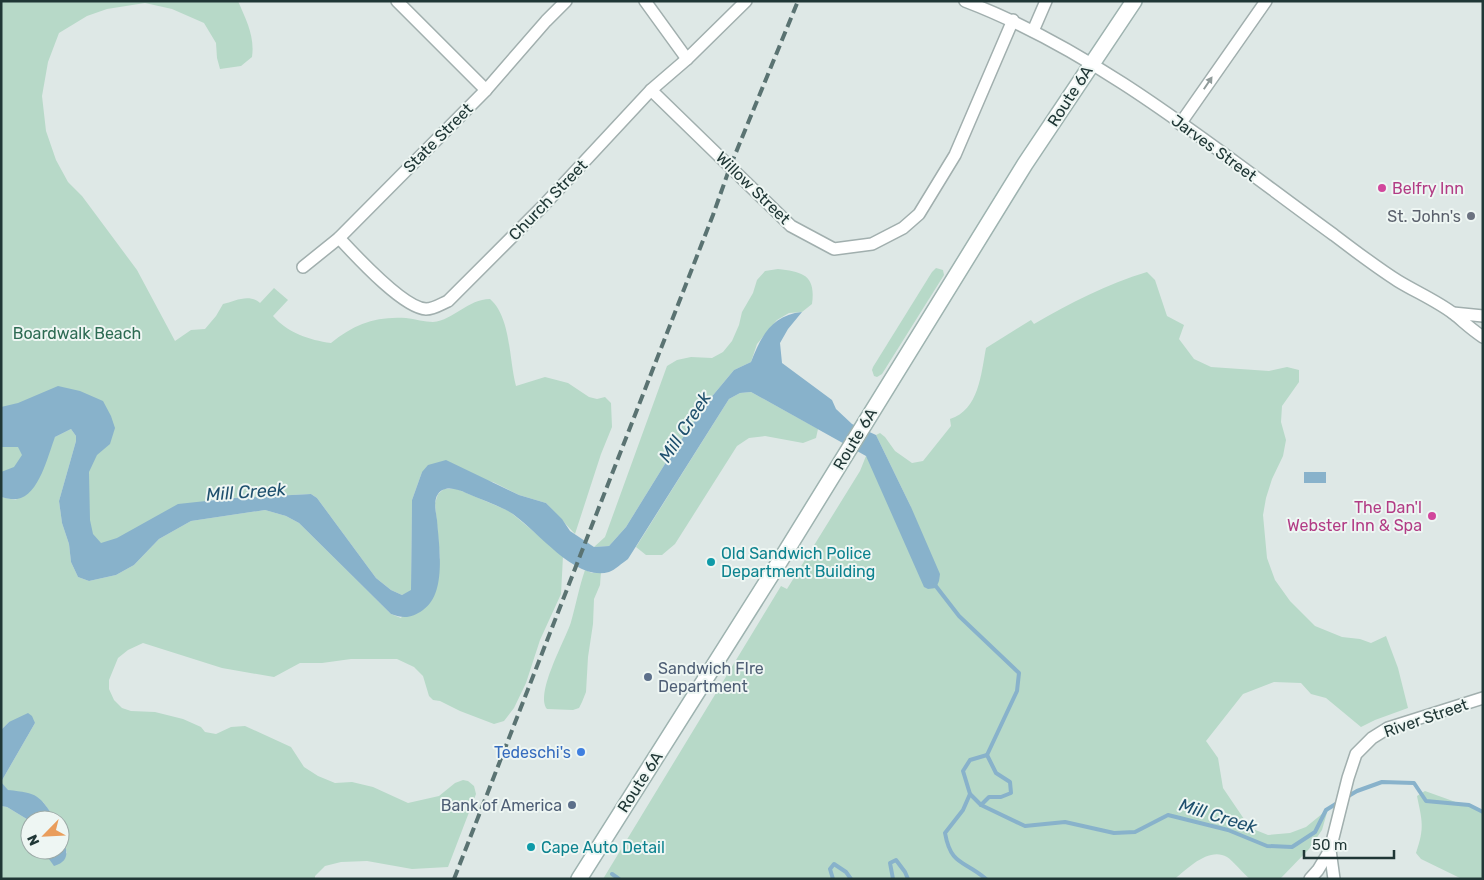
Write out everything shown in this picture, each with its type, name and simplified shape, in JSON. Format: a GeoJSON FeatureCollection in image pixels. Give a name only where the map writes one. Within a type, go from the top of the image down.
{"type":"FeatureCollection","features":[{"type":"Feature","properties":{"kind":"main road","name":"Route 6A"},"geometry":{"type":"LineString","coordinates":[[578,879],[844,458],[964,260],[1134,1]]}},
{"type":"Feature","properties":{"kind":"street"},"geometry":{"type":"LineString","coordinates":[[397,1],[486,90]]}},
{"type":"Feature","properties":{"kind":"street","name":"State Street"},"geometry":{"type":"LineString","coordinates":[[303,267],[339,238],[486,90],[546,21],[566,1]]}},
{"type":"Feature","properties":{"kind":"street"},"geometry":{"type":"LineString","coordinates":[[645,1],[687,59]]}},
{"type":"Feature","properties":{"kind":"street","name":"Church Street"},"geometry":{"type":"LineString","coordinates":[[339,238],[351,252],[400,297],[414,306],[425,309],[436,307],[448,301],[543,206],[651,90],[687,59],[746,1]]}},
{"type":"Feature","properties":{"kind":"street","name":"Jarves Street"},"geometry":{"type":"LineString","coordinates":[[965,1],[1013,20],[1091,64],[1180,124],[1381,270],[1453,313],[1483,338]]}},
{"type":"Feature","properties":{"kind":"street"},"geometry":{"type":"LineString","coordinates":[[1033,30],[1046,1]]}},
{"type":"Feature","properties":{"kind":"street"},"geometry":{"type":"LineString","coordinates":[[1180,124],[1266,1]]}},
{"type":"Feature","properties":{"kind":"street","name":"Willow Street"},"geometry":{"type":"LineString","coordinates":[[651,90],[791,226],[834,249],[872,244],[903,228],[919,214],[955,155],[1013,20]]}},
{"type":"Feature","properties":{"kind":"street","name":"Jarves Street"},"geometry":{"type":"LineString","coordinates":[[1453,313],[1483,316]]}},
{"type":"Feature","properties":{"kind":"street","name":"River Street"},"geometry":{"type":"LineString","coordinates":[[1310,879],[1330,850],[1356,754],[1372,738],[1388,728],[1483,698]]}},
{"type":"Feature","properties":{"kind":"street","name":"River Street"},"geometry":{"type":"LineString","coordinates":[[1330,850],[1334,879]]}},
{"type":"Feature","properties":{"kind":"green space","name":"Boardwalk Beach"},"geometry":{"type":"Polygon","coordinates":[[[1,1],[238,1],[249,28],[253,49],[252,57],[241,66],[220,69],[216,43],[204,23],[172,9],[145,3],[107,9],[87,16],[59,33],[48,62],[42,96],[46,131],[56,160],[68,182],[82,196],[137,270],[175,341],[191,330],[205,329],[223,304],[247,298],[260,303],[274,288],[288,300],[273,316],[279,322],[299,335],[331,343],[357,326],[375,320],[406,318],[433,322],[448,318],[475,302],[490,299],[497,307],[506,328],[516,386],[545,377],[568,383],[589,397],[597,399],[605,397],[611,403],[612,427],[601,454],[575,534],[546,503],[519,495],[493,482],[422,472],[412,500],[411,591],[402,595],[391,590],[376,578],[317,498],[311,494],[213,499],[143,535],[81,552],[91,414],[36,446],[1,490],[1,1]]]}},
{"type":"Feature","properties":{"kind":"green space"},"geometry":{"type":"Polygon","coordinates":[[[936,268],[943,270],[944,275],[882,374],[877,377],[874,376],[873,367],[936,268]]]}},
{"type":"Feature","properties":{"kind":"green space"},"geometry":{"type":"Polygon","coordinates":[[[778,269],[801,274],[810,281],[813,294],[812,304],[802,312],[789,313],[777,320],[757,344],[751,362],[734,370],[709,400],[668,459],[626,527],[609,546],[594,547],[605,537],[667,366],[677,360],[691,357],[712,358],[723,352],[732,341],[742,312],[753,293],[757,280],[765,271],[778,269]]]}},
{"type":"Feature","properties":{"kind":"green space"},"geometry":{"type":"Polygon","coordinates":[[[1147,272],[1155,280],[1167,316],[1184,325],[1179,339],[1194,359],[1211,367],[1269,371],[1287,367],[1299,370],[1299,382],[1282,406],[1281,422],[1286,440],[1283,456],[1272,479],[1266,498],[1263,515],[1267,558],[1275,580],[1290,601],[1315,626],[1342,637],[1360,639],[1371,643],[1386,636],[1398,668],[1408,708],[1361,727],[1326,698],[1311,694],[1301,683],[1274,682],[1243,694],[1206,741],[1218,758],[1223,788],[1253,829],[1268,835],[1290,833],[1306,827],[1328,809],[1322,830],[1309,849],[1280,879],[1250,879],[1227,857],[1213,855],[1199,860],[1175,879],[603,879],[781,586],[787,589],[860,471],[866,456],[911,507],[876,435],[880,433],[895,451],[912,463],[923,461],[951,426],[950,419],[967,408],[973,399],[980,380],[986,348],[1031,320],[1034,324],[1089,295],[1147,272]]]}},
{"type":"Feature","properties":{"kind":"green space"},"geometry":{"type":"Polygon","coordinates":[[[751,392],[818,429],[816,438],[803,443],[765,436],[749,438],[737,446],[675,544],[662,555],[646,555],[636,547],[729,399],[740,393],[751,392]]]}},
{"type":"Feature","properties":{"kind":"green space"},"geometry":{"type":"Polygon","coordinates":[[[71,429],[76,436],[59,501],[62,523],[69,544],[71,562],[78,577],[89,581],[116,575],[134,565],[159,539],[191,521],[265,510],[286,516],[299,523],[391,614],[401,618],[440,558],[435,503],[438,494],[444,489],[457,489],[509,511],[563,556],[561,594],[540,640],[526,683],[514,708],[504,721],[494,724],[440,701],[433,700],[429,696],[423,676],[414,667],[397,659],[351,659],[322,663],[300,663],[274,677],[222,668],[143,643],[128,650],[118,658],[109,680],[109,689],[114,700],[122,708],[131,711],[155,712],[183,719],[201,727],[205,732],[216,734],[231,727],[245,726],[291,747],[304,767],[318,776],[335,783],[352,782],[373,787],[408,803],[439,796],[455,783],[463,780],[468,781],[474,786],[476,794],[448,867],[412,869],[367,861],[341,862],[325,866],[315,876],[315,879],[1,879],[1,806],[7,807],[20,815],[20,860],[70,860],[70,810],[49,810],[43,802],[7,790],[1,782],[35,723],[9,722],[1,730],[1,497],[16,500],[55,437],[71,429]]]}},
{"type":"Feature","properties":{"kind":"green space"},"geometry":{"type":"Polygon","coordinates":[[[585,570],[592,573],[601,572],[600,585],[594,599],[586,692],[579,708],[573,710],[547,709],[544,701],[548,679],[571,622],[585,570]]]}},
{"type":"Feature","properties":{"kind":"green space"},"geometry":{"type":"Polygon","coordinates":[[[1425,791],[1475,809],[1483,810],[1483,879],[1462,879],[1421,859],[1416,853],[1421,837],[1422,824],[1417,796],[1425,791]]]}},
{"type":"Feature","properties":{"kind":"water"},"geometry":{"type":"Polygon","coordinates":[[[802,312],[788,329],[780,343],[782,363],[832,400],[836,409],[852,424],[876,435],[911,507],[940,574],[936,588],[928,589],[924,587],[866,456],[751,392],[740,393],[729,399],[628,559],[609,572],[595,573],[582,569],[556,551],[519,519],[503,508],[459,490],[444,489],[436,497],[435,503],[440,556],[439,581],[436,593],[431,603],[423,610],[408,617],[391,614],[299,523],[286,516],[265,510],[191,521],[159,539],[134,565],[116,575],[89,581],[78,577],[71,562],[69,544],[62,523],[59,501],[76,441],[76,436],[71,429],[55,437],[42,474],[31,491],[17,499],[1,497],[1,472],[14,467],[22,455],[18,447],[1,447],[1,407],[18,403],[58,386],[80,391],[103,401],[115,428],[110,444],[97,455],[89,472],[90,520],[93,534],[101,543],[117,538],[178,504],[234,498],[311,494],[317,498],[376,578],[391,590],[402,595],[411,590],[412,500],[422,472],[428,465],[446,460],[519,495],[546,503],[562,519],[570,531],[594,547],[609,546],[626,527],[668,459],[709,400],[734,370],[751,362],[759,344],[775,322],[783,317],[802,312]]]}},
{"type":"Feature","properties":{"kind":"water"},"geometry":{"type":"Polygon","coordinates":[[[1304,472],[1326,472],[1326,483],[1304,483],[1304,472]]]}},
{"type":"Feature","properties":{"kind":"water"},"geometry":{"type":"Polygon","coordinates":[[[28,713],[32,716],[35,723],[1,782],[1,730],[9,722],[28,713]]]}},
{"type":"Feature","properties":{"kind":"water"},"geometry":{"type":"Polygon","coordinates":[[[1,782],[8,790],[32,794],[41,800],[49,810],[20,810],[20,815],[7,807],[1,806],[1,782]]]}},
{"type":"Feature","properties":{"kind":"water"},"geometry":{"type":"Polygon","coordinates":[[[50,860],[64,860],[60,863],[54,866],[50,860]]]}},
{"type":"Feature","properties":{"kind":"waterway","name":"Mill Creek"},"geometry":{"type":"LineString","coordinates":[[935,585],[959,616],[1019,673],[1017,691],[987,755],[970,760],[963,771],[970,794],[981,805],[1025,826],[1065,822],[1114,833],[1135,832],[1168,815],[1228,830],[1267,846],[1292,847],[1315,832],[1326,810],[1339,802]]}},
{"type":"Feature","properties":{"kind":"waterway"},"geometry":{"type":"LineString","coordinates":[[981,805],[989,797],[1001,797],[1011,793],[1010,782],[996,773],[987,755]]}},
{"type":"Feature","properties":{"kind":"waterway","name":"Mill Creek"},"geometry":{"type":"LineString","coordinates":[[1345,798],[1357,791],[1382,782],[1414,783],[1426,801],[1469,805],[1483,812]]}},
{"type":"Feature","properties":{"kind":"waterway"},"geometry":{"type":"LineString","coordinates":[[970,794],[963,810],[945,833],[955,857],[986,879]]}},
{"type":"Feature","properties":{"kind":"waterway"},"geometry":{"type":"LineString","coordinates":[[893,879],[890,863],[896,860],[908,879]]}},
{"type":"Feature","properties":{"kind":"waterway"},"geometry":{"type":"LineString","coordinates":[[833,879],[830,869],[834,864],[846,872],[851,879]]}},
{"type":"Feature","properties":{"kind":"waterway"},"geometry":{"type":"LineString","coordinates":[[612,874],[619,879]]}},
{"type":"Feature","properties":{"kind":"railway"},"geometry":{"type":"LineString","coordinates":[[454,879],[730,167],[798,1]]}},
{"type":"Feature","properties":{"kind":"place","name":"Belfry Inn"},"geometry":{"type":"Point","coordinates":[1382,188]}},
{"type":"Feature","properties":{"kind":"place","name":"St. John's"},"geometry":{"type":"Point","coordinates":[1471,216]}},
{"type":"Feature","properties":{"kind":"place","name":"The Dan'l Webster Inn & Spa"},"geometry":{"type":"Point","coordinates":[1432,516]}},
{"type":"Feature","properties":{"kind":"place","name":"Old Sandwich Police Department Building"},"geometry":{"type":"Point","coordinates":[711,562]}},
{"type":"Feature","properties":{"kind":"place","name":"Sandwich FIre Department"},"geometry":{"type":"Point","coordinates":[648,677]}},
{"type":"Feature","properties":{"kind":"place","name":"Tedeschi's"},"geometry":{"type":"Point","coordinates":[581,752]}},
{"type":"Feature","properties":{"kind":"place","name":"Bank of America"},"geometry":{"type":"Point","coordinates":[572,805]}},
{"type":"Feature","properties":{"kind":"place","name":"Cape Auto Detail"},"geometry":{"type":"Point","coordinates":[531,847]}}]}
